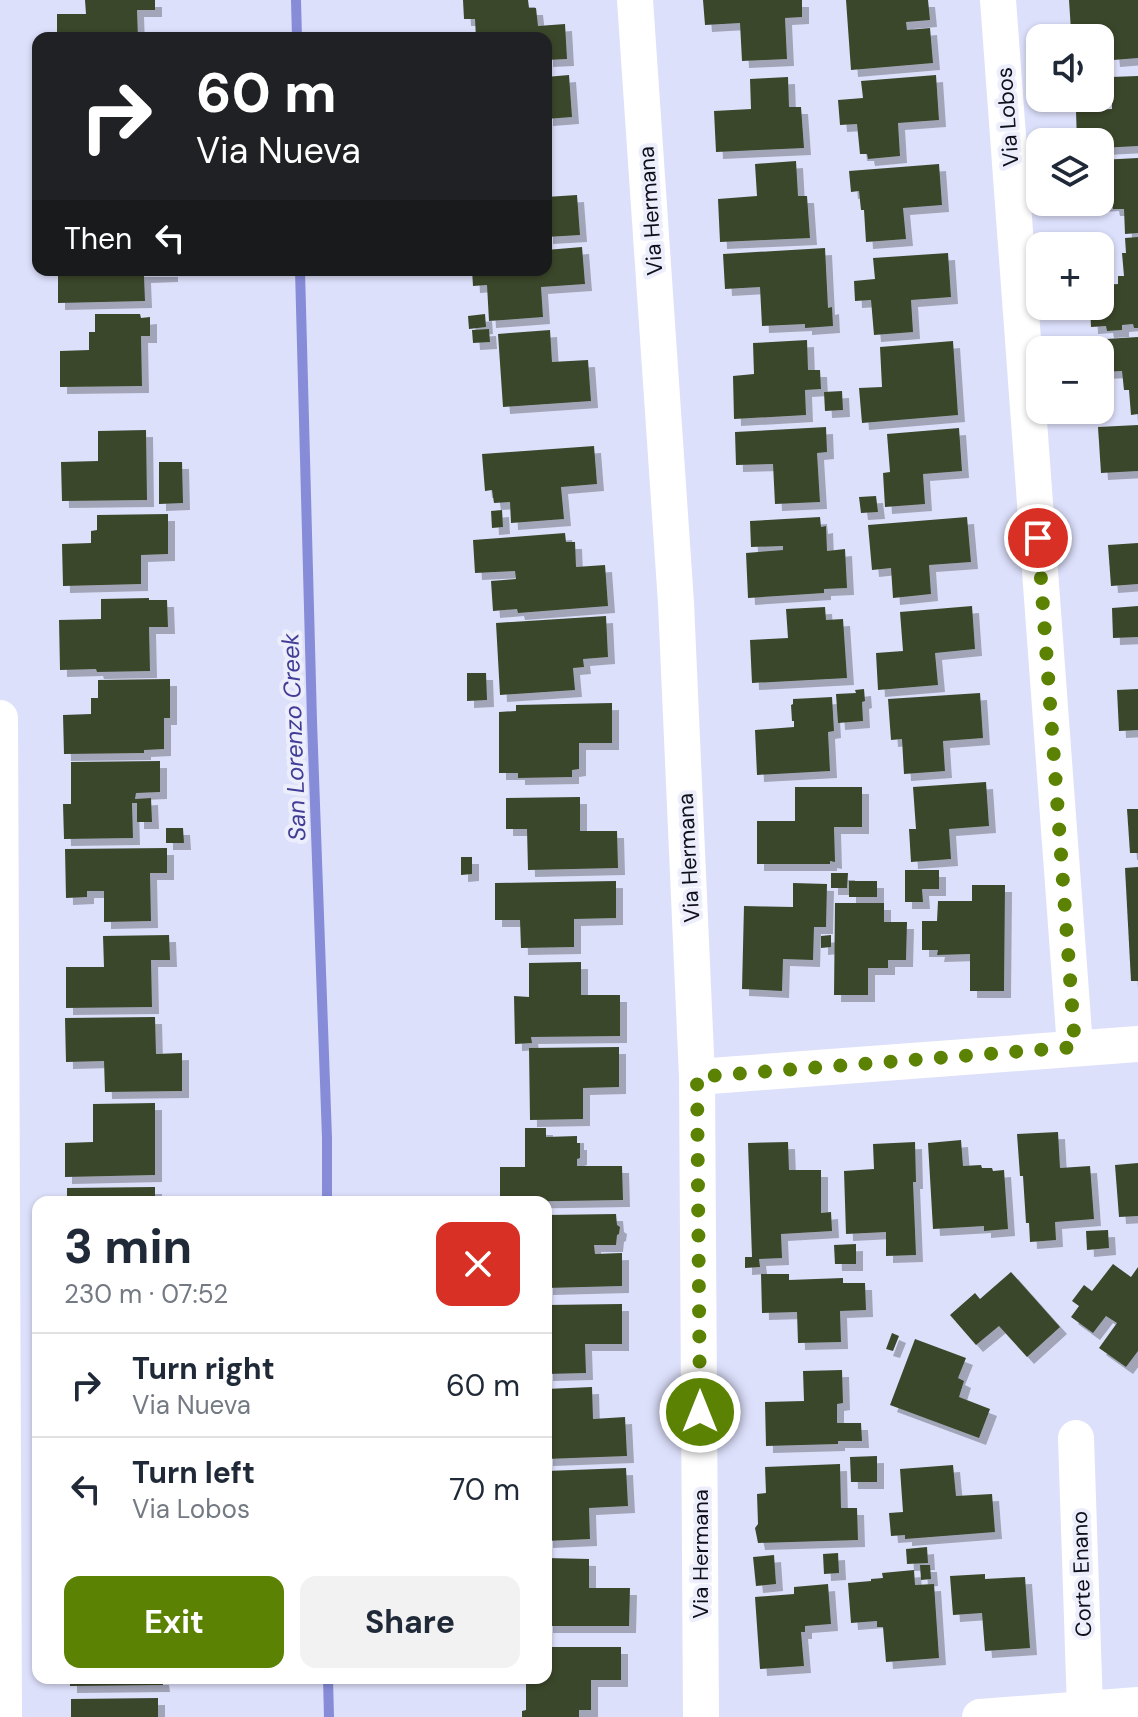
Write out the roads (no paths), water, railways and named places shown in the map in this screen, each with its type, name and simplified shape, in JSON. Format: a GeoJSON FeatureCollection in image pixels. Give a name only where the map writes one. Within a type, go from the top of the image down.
{"type":"FeatureCollection","features":[{"type":"Feature","properties":{"kind":"street","name":"Via Hermana"},"geometry":{"type":"LineString","coordinates":[[635,0],[676,603],[697,1077],[701,1717]]}},
{"type":"Feature","properties":{"kind":"street","name":"Via Lobos"},"geometry":{"type":"LineString","coordinates":[[998,0],[1075,1047]]}},
{"type":"Feature","properties":{"kind":"street"},"geometry":{"type":"LineString","coordinates":[[0,718],[4,1717]]}},
{"type":"Feature","properties":{"kind":"street"},"geometry":{"type":"LineString","coordinates":[[697,1077],[1138,1044]]}},
{"type":"Feature","properties":{"kind":"street","name":"Corte Enano"},"geometry":{"type":"LineString","coordinates":[[1076,1438],[1085,1709]]}},
{"type":"Feature","properties":{"kind":"street"},"geometry":{"type":"LineString","coordinates":[[980,1717],[1138,1705]]}},
{"type":"Feature","properties":{"kind":"waterway","name":"San Lorenzo Creek"},"geometry":{"type":"LineString","coordinates":[[296,0],[297,32]]}},
{"type":"Feature","properties":{"kind":"waterway","name":"San Lorenzo Creek"},"geometry":{"type":"LineString","coordinates":[[300,276],[327,1196]]}},
{"type":"Feature","properties":{"kind":"waterway","name":"San Lorenzo Creek"},"geometry":{"type":"LineString","coordinates":[[328,1684],[329,1717]]}}]}
